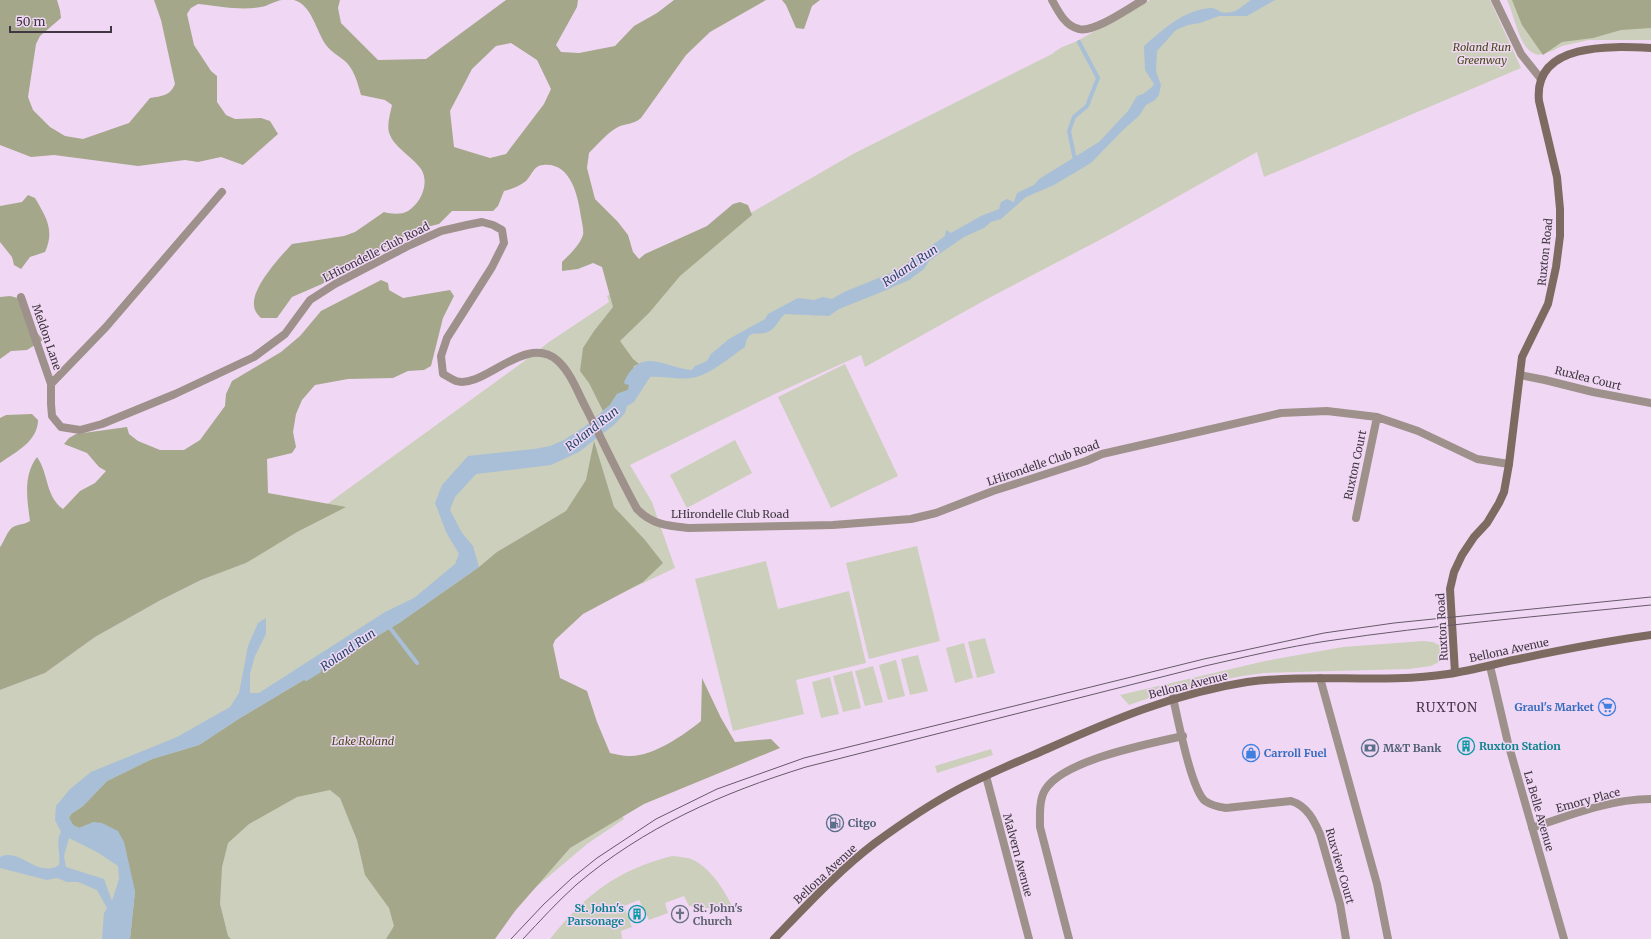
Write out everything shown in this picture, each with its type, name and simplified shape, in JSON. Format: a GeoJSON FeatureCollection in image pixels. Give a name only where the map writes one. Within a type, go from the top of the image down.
{"type":"FeatureCollection","features":[{"type":"Feature","properties":{"kind":"street"},"geometry":{"type":"LineString","coordinates":[[1052,0],[1062,17],[1071,26],[1079,30],[1092,28],[1143,0]]}},
{"type":"Feature","properties":{"kind":"street"},"geometry":{"type":"LineString","coordinates":[[1495,0],[1521,54],[1541,79]]}},
{"type":"Feature","properties":{"kind":"street","name":"Ruxton Road"},"geometry":{"type":"LineString","coordinates":[[1455,673],[1452,644],[1450,589],[1454,572],[1462,555],[1474,537],[1487,523],[1504,492],[1509,464],[1522,357],[1548,304],[1555,273],[1560,236],[1560,209],[1556,177],[1539,102],[1538,91],[1541,79],[1551,64],[1562,57],[1577,51],[1592,48],[1651,48]]}},
{"type":"Feature","properties":{"kind":"street"},"geometry":{"type":"LineString","coordinates":[[51,384],[106,326],[222,192]]}},
{"type":"Feature","properties":{"kind":"street","name":"LHirondelle Club Road"},"geometry":{"type":"LineString","coordinates":[[51,384],[50,404],[52,416],[61,426],[80,430],[102,424],[175,394],[254,357],[285,334],[310,300],[335,284],[441,231],[482,222],[493,225],[502,230],[504,243],[492,267],[447,338],[441,356],[443,374],[457,382],[473,380],[526,354],[539,353],[549,355],[558,361],[577,391],[637,509],[653,522],[666,526],[689,528],[752,525],[833,525],[911,519],[936,513],[993,491],[1086,461],[1102,454],[1281,413],[1327,412],[1377,418],[1418,431],[1477,459],[1509,464]]}},
{"type":"Feature","properties":{"kind":"street","name":"Meldon Lane"},"geometry":{"type":"LineString","coordinates":[[21,297],[51,384]]}},
{"type":"Feature","properties":{"kind":"street","name":"Ruxlea Court"},"geometry":{"type":"LineString","coordinates":[[1520,375],[1593,392],[1651,403]]}},
{"type":"Feature","properties":{"kind":"street","name":"Ruxton Court"},"geometry":{"type":"LineString","coordinates":[[1356,518],[1377,418]]}},
{"type":"Feature","properties":{"kind":"street","name":"Bellona Avenue"},"geometry":{"type":"LineString","coordinates":[[774,939],[828,885],[873,845],[931,804],[986,776],[1132,712],[1173,698],[1245,683],[1320,678],[1406,678],[1455,673],[1579,646],[1651,635]]}},
{"type":"Feature","properties":{"kind":"street","name":"La Belle Avenue"},"geometry":{"type":"LineString","coordinates":[[1490,666],[1508,743],[1564,939]]}},
{"type":"Feature","properties":{"kind":"street"},"geometry":{"type":"LineString","coordinates":[[1320,678],[1377,884],[1388,939]]}},
{"type":"Feature","properties":{"kind":"street","name":"Ruxview Court"},"geometry":{"type":"LineString","coordinates":[[1173,698],[1193,776],[1200,794],[1206,801],[1215,806],[1226,808],[1292,801],[1305,808],[1316,823],[1340,904],[1346,939]]}},
{"type":"Feature","properties":{"kind":"street"},"geometry":{"type":"LineString","coordinates":[[1069,939],[1040,826],[1040,808],[1044,791],[1053,780],[1082,763],[1183,736]]}},
{"type":"Feature","properties":{"kind":"street","name":"Malvern Avenue"},"geometry":{"type":"LineString","coordinates":[[986,776],[1029,939]]}},
{"type":"Feature","properties":{"kind":"street","name":"Emory Place"},"geometry":{"type":"LineString","coordinates":[[1532,828],[1601,806],[1636,799],[1651,799]]}},
{"type":"Feature","properties":{"kind":"green space"},"geometry":{"type":"Polygon","coordinates":[[[0,0],[57,0],[61,18],[40,36],[36,44],[28,97],[33,110],[50,127],[65,136],[83,139],[129,123],[150,98],[165,95],[173,88],[175,84],[161,20],[154,0],[282,0],[253,8],[230,8],[198,4],[191,8],[187,14],[194,45],[211,71],[217,76],[217,102],[226,115],[235,119],[261,118],[270,121],[278,134],[243,165],[221,157],[198,162],[185,160],[138,166],[54,155],[31,157],[0,145],[0,0]]]}},
{"type":"Feature","properties":{"kind":"green space"},"geometry":{"type":"Polygon","coordinates":[[[294,0],[340,0],[338,8],[341,23],[378,60],[426,59],[506,0],[578,0],[577,7],[556,45],[561,52],[579,53],[615,46],[634,26],[657,13],[674,0],[766,0],[710,32],[686,55],[641,118],[635,122],[614,129],[589,153],[587,168],[595,199],[618,222],[628,235],[633,252],[639,259],[645,254],[707,226],[733,204],[740,202],[748,205],[752,215],[680,276],[649,313],[620,341],[633,359],[639,364],[634,366],[628,390],[617,394],[610,405],[603,411],[589,383],[580,371],[583,348],[613,307],[602,267],[593,263],[578,269],[562,271],[562,262],[579,243],[583,235],[583,229],[578,200],[571,182],[567,175],[560,169],[553,166],[540,165],[533,171],[524,183],[504,191],[498,206],[493,211],[452,211],[439,224],[415,230],[322,284],[292,297],[277,318],[261,318],[257,313],[254,305],[257,290],[268,273],[292,244],[344,236],[355,232],[384,212],[396,214],[408,211],[420,198],[423,192],[425,180],[424,174],[418,165],[392,140],[388,124],[392,105],[385,100],[361,95],[352,70],[345,61],[326,45],[313,19],[305,7],[294,0]],[[511,43],[496,46],[472,69],[450,111],[454,147],[490,158],[506,154],[544,104],[551,89],[537,60],[511,43]]]}},
{"type":"Feature","properties":{"kind":"green space"},"geometry":{"type":"Polygon","coordinates":[[[782,0],[820,0],[812,6],[804,29],[796,28],[786,5],[782,0]]]}},
{"type":"Feature","properties":{"kind":"green space","name":"Lake Roland"},"geometry":{"type":"Polygon","coordinates":[[[1150,0],[1490,0],[1521,68],[1264,177],[1257,152],[1111,234],[987,299],[865,367],[861,355],[777,393],[630,465],[652,502],[675,568],[531,636],[624,819],[587,844],[522,899],[489,939],[0,939],[0,690],[45,673],[95,637],[159,601],[201,580],[246,563],[549,342],[609,302],[607,296],[853,154],[1052,54],[1062,47],[1079,40],[1150,0]]]}},
{"type":"Feature","properties":{"kind":"green space","name":"Roland Run Greenway"},"geometry":{"type":"Polygon","coordinates":[[[1507,0],[1651,0],[1651,40],[1589,40],[1562,46],[1538,55],[1526,47],[1507,0]]]}},
{"type":"Feature","properties":{"kind":"green space","name":"Roland Run Greenway"},"geometry":{"type":"Polygon","coordinates":[[[1512,0],[1651,0],[1651,28],[1621,30],[1593,38],[1562,42],[1543,55],[1522,25],[1512,0]]]}},
{"type":"Feature","properties":{"kind":"green space"},"geometry":{"type":"Polygon","coordinates":[[[28,195],[35,198],[43,211],[48,224],[49,237],[45,252],[30,257],[21,269],[14,265],[12,257],[0,242],[0,206],[22,202],[28,195]]]}},
{"type":"Feature","properties":{"kind":"green space"},"geometry":{"type":"Polygon","coordinates":[[[381,280],[388,283],[389,290],[403,298],[450,290],[454,296],[443,318],[431,366],[424,370],[408,371],[393,378],[348,379],[315,385],[302,400],[296,414],[293,432],[296,447],[292,453],[267,459],[268,493],[346,507],[297,532],[246,563],[201,580],[159,601],[95,637],[45,673],[0,690],[0,547],[8,532],[12,528],[30,521],[27,488],[30,472],[37,457],[44,470],[53,498],[63,509],[80,491],[95,483],[106,471],[99,467],[87,453],[64,444],[69,438],[76,434],[127,427],[129,434],[138,441],[160,450],[184,450],[200,440],[225,406],[226,394],[232,381],[281,352],[300,336],[321,311],[381,280]]]}},
{"type":"Feature","properties":{"kind":"green space"},"geometry":{"type":"Polygon","coordinates":[[[10,296],[18,298],[27,320],[43,340],[27,350],[11,351],[0,359],[0,297],[10,296]]]}},
{"type":"Feature","properties":{"kind":"green space"},"geometry":{"type":"Polygon","coordinates":[[[845,364],[898,476],[831,508],[778,397],[845,364]]]}},
{"type":"Feature","properties":{"kind":"green space"},"geometry":{"type":"Polygon","coordinates":[[[32,414],[38,420],[34,434],[25,445],[0,463],[0,418],[6,415],[32,414]]]}},
{"type":"Feature","properties":{"kind":"green space"},"geometry":{"type":"Polygon","coordinates":[[[735,440],[752,473],[687,508],[670,475],[735,440]]]}},
{"type":"Feature","properties":{"kind":"green space"},"geometry":{"type":"Polygon","coordinates":[[[594,441],[614,507],[645,540],[663,563],[643,582],[583,614],[555,640],[553,645],[560,678],[587,691],[597,722],[610,753],[629,756],[648,753],[686,733],[701,721],[702,678],[721,718],[735,742],[771,739],[780,748],[644,804],[570,848],[515,911],[495,939],[386,939],[394,926],[389,908],[365,875],[357,840],[340,798],[330,790],[297,797],[249,824],[228,843],[222,867],[220,904],[228,936],[231,939],[130,939],[135,891],[94,822],[79,828],[73,825],[69,818],[71,814],[83,806],[107,781],[152,759],[199,745],[240,718],[399,623],[479,567],[497,552],[566,511],[586,480],[594,441]]]}},
{"type":"Feature","properties":{"kind":"green space"},"geometry":{"type":"Polygon","coordinates":[[[917,546],[940,641],[869,659],[846,563],[917,546]]]}},
{"type":"Feature","properties":{"kind":"green space"},"geometry":{"type":"Polygon","coordinates":[[[766,561],[778,609],[849,591],[866,663],[796,680],[804,714],[733,731],[695,579],[766,561]]]}},
{"type":"Feature","properties":{"kind":"green space"},"geometry":{"type":"Polygon","coordinates":[[[985,638],[995,673],[977,678],[968,642],[985,638]]]}},
{"type":"Feature","properties":{"kind":"green space"},"geometry":{"type":"Polygon","coordinates":[[[1423,641],[1433,642],[1441,646],[1443,652],[1441,661],[1431,666],[1409,669],[1264,673],[1242,676],[1172,690],[1129,705],[1120,695],[1265,661],[1343,647],[1423,641]]]}},
{"type":"Feature","properties":{"kind":"green space"},"geometry":{"type":"Polygon","coordinates":[[[964,643],[973,678],[955,683],[946,648],[964,643]]]}},
{"type":"Feature","properties":{"kind":"green space"},"geometry":{"type":"Polygon","coordinates":[[[918,655],[928,691],[910,695],[901,659],[918,655]]]}},
{"type":"Feature","properties":{"kind":"green space"},"geometry":{"type":"Polygon","coordinates":[[[896,660],[905,696],[888,700],[879,665],[896,660]]]}},
{"type":"Feature","properties":{"kind":"green space"},"geometry":{"type":"Polygon","coordinates":[[[873,666],[883,702],[865,706],[855,671],[873,666]]]}},
{"type":"Feature","properties":{"kind":"green space"},"geometry":{"type":"Polygon","coordinates":[[[852,671],[861,708],[843,712],[833,676],[852,671]]]}},
{"type":"Feature","properties":{"kind":"green space"},"geometry":{"type":"Polygon","coordinates":[[[830,677],[839,714],[821,718],[812,682],[830,677]]]}},
{"type":"Feature","properties":{"kind":"green space"},"geometry":{"type":"Polygon","coordinates":[[[991,749],[993,755],[937,773],[935,766],[991,749]]]}},
{"type":"Feature","properties":{"kind":"green space"},"geometry":{"type":"Polygon","coordinates":[[[672,856],[691,859],[699,863],[712,874],[735,911],[689,906],[684,896],[665,903],[668,913],[649,920],[639,900],[624,906],[632,927],[621,931],[622,939],[550,939],[576,909],[604,886],[635,869],[672,856]]]}},
{"type":"Feature","properties":{"kind":"water"},"geometry":{"type":"Polygon","coordinates":[[[1251,0],[1275,0],[1247,16],[1219,16],[1176,30],[1157,51],[1156,71],[1161,85],[1159,95],[1155,100],[1146,105],[1139,116],[1124,129],[1091,163],[1054,185],[1026,197],[1001,219],[991,222],[984,228],[964,237],[929,261],[924,269],[909,280],[839,309],[829,316],[785,314],[771,330],[752,334],[749,336],[745,347],[712,370],[698,377],[681,379],[650,377],[634,402],[627,406],[625,413],[615,424],[579,452],[551,465],[476,474],[455,497],[450,510],[462,533],[473,546],[479,567],[399,623],[240,718],[199,745],[152,759],[107,781],[83,806],[71,814],[69,818],[73,825],[79,828],[94,822],[102,823],[118,831],[124,842],[135,891],[130,939],[102,939],[104,913],[107,908],[97,890],[78,882],[67,882],[57,878],[47,880],[0,868],[0,857],[7,855],[15,856],[43,868],[51,868],[59,865],[58,839],[61,832],[55,820],[56,806],[70,789],[91,772],[177,737],[230,707],[239,693],[248,646],[258,623],[266,618],[266,634],[255,656],[250,674],[250,693],[259,693],[385,612],[414,598],[455,564],[459,554],[446,532],[435,503],[442,485],[468,456],[534,449],[550,446],[564,440],[584,427],[610,405],[617,394],[628,390],[629,385],[625,384],[624,382],[631,371],[638,364],[646,361],[654,361],[692,370],[695,366],[707,361],[711,354],[729,339],[765,319],[768,314],[798,298],[814,300],[823,297],[832,299],[844,292],[896,271],[945,236],[946,230],[951,233],[981,216],[999,209],[1001,202],[1007,199],[1014,202],[1017,193],[1034,185],[1039,179],[1099,142],[1128,111],[1137,96],[1143,94],[1154,84],[1145,70],[1144,46],[1166,27],[1182,17],[1200,10],[1212,8],[1226,13],[1238,10],[1251,0]],[[69,838],[64,856],[66,867],[104,879],[112,901],[119,879],[118,866],[97,852],[69,838]]]}},
{"type":"Feature","properties":{"kind":"waterway"},"geometry":{"type":"LineString","coordinates":[[1075,160],[1069,131],[1074,117],[1087,106],[1098,78],[1079,42]]}},
{"type":"Feature","properties":{"kind":"waterway"},"geometry":{"type":"LineString","coordinates":[[387,624],[417,663]]}},
{"type":"Feature","properties":{"kind":"waterway","name":"Roland Run"},"geometry":{"type":"LineString","coordinates":[[306,679],[319,671]]}},
{"type":"Feature","properties":{"kind":"tram line"},"geometry":{"type":"LineString","coordinates":[[511,939],[544,904],[572,878],[597,858],[656,819],[717,789],[804,758],[1204,659],[1324,633],[1394,623],[1651,597]]}},
{"type":"Feature","properties":{"kind":"tram line"},"geometry":{"type":"LineString","coordinates":[[523,939],[576,885],[602,864],[629,846],[657,829],[714,800],[806,767],[1205,666],[1296,646],[1408,630],[1651,605]]}},
{"type":"Feature","properties":{"kind":"place","name":"Graul's Market"},"geometry":{"type":"Point","coordinates":[1607,707]}},
{"type":"Feature","properties":{"kind":"place","name":"Ruxton Station"},"geometry":{"type":"Point","coordinates":[1466,746]}},
{"type":"Feature","properties":{"kind":"place","name":"M&T Bank"},"geometry":{"type":"Point","coordinates":[1370,748]}},
{"type":"Feature","properties":{"kind":"place","name":"Carroll Fuel"},"geometry":{"type":"Point","coordinates":[1251,753]}},
{"type":"Feature","properties":{"kind":"place","name":"Citgo"},"geometry":{"type":"Point","coordinates":[835,823]}},
{"type":"Feature","properties":{"kind":"place","name":"St. John's Parsonage"},"geometry":{"type":"Point","coordinates":[637,914]}},
{"type":"Feature","properties":{"kind":"place","name":"St. John's Church"},"geometry":{"type":"Point","coordinates":[680,914]}},
{"type":"Feature","properties":{"kind":"district","name":"RUXTON"},"geometry":{"type":"Point","coordinates":[1447,707]}}]}
